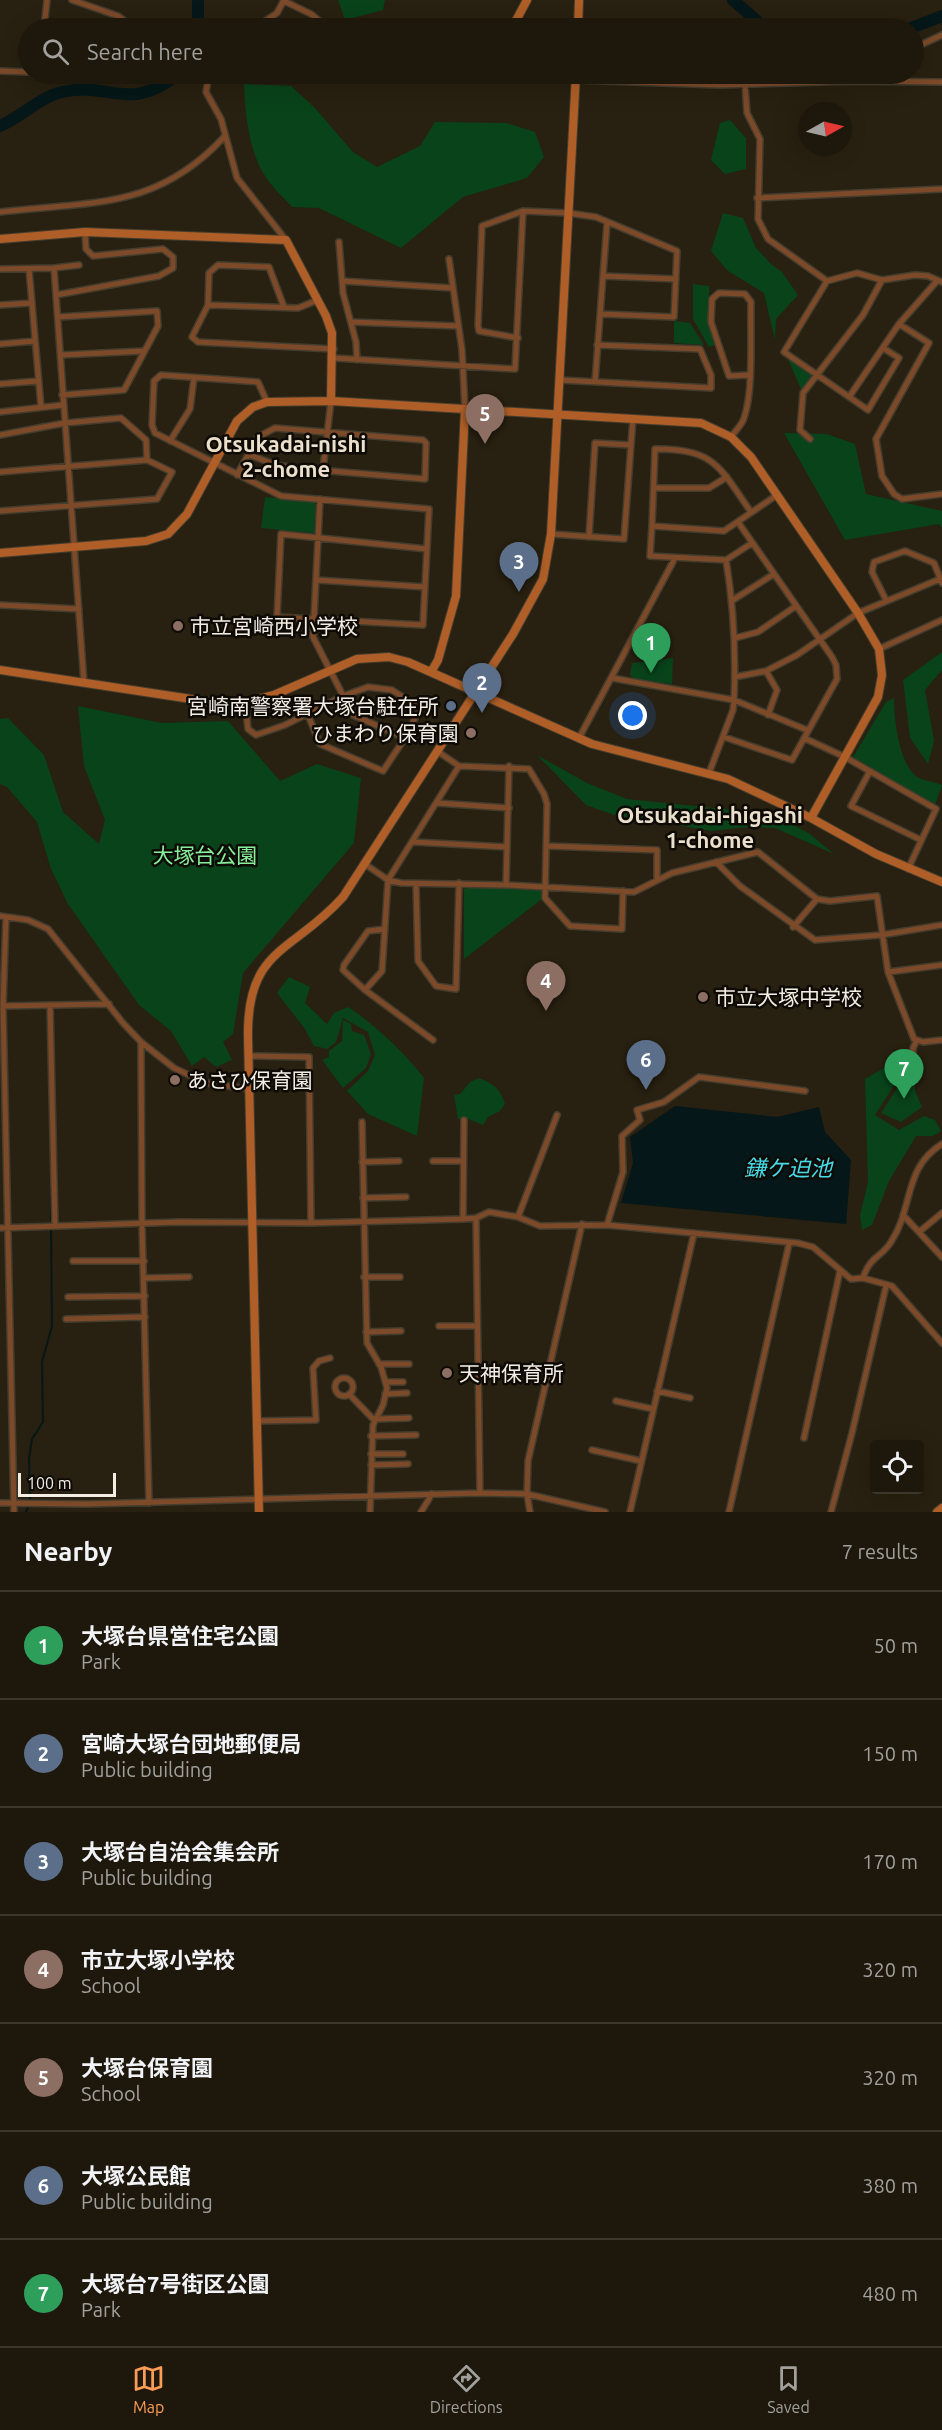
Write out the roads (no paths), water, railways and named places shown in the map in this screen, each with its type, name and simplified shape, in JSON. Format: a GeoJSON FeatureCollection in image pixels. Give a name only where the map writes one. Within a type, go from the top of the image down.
{"type":"FeatureCollection","features":[{"type":"Feature","properties":{"kind":"street"},"geometry":{"type":"LineString","coordinates":[[45,18],[47,0]]}},
{"type":"Feature","properties":{"kind":"street"},"geometry":{"type":"LineString","coordinates":[[72,0],[121,18]]}},
{"type":"Feature","properties":{"kind":"street"},"geometry":{"type":"LineString","coordinates":[[517,18],[527,0]]}},
{"type":"Feature","properties":{"kind":"street"},"geometry":{"type":"LineString","coordinates":[[578,18],[579,0]]}},
{"type":"Feature","properties":{"kind":"street"},"geometry":{"type":"LineString","coordinates":[[270,18],[277,13],[284,1],[315,18]]}},
{"type":"Feature","properties":{"kind":"street"},"geometry":{"type":"LineString","coordinates":[[924,43],[942,35]]}},
{"type":"Feature","properties":{"kind":"street"},"geometry":{"type":"LineString","coordinates":[[0,71],[18,72]]}},
{"type":"Feature","properties":{"kind":"street"},"geometry":{"type":"LineString","coordinates":[[924,82],[942,82]]}},
{"type":"Feature","properties":{"kind":"street"},"geometry":{"type":"LineString","coordinates":[[207,84],[206,92],[221,119],[231,165],[243,189],[286,240],[318,300],[332,333],[334,354],[331,401],[323,469]]}},
{"type":"Feature","properties":{"kind":"street"},"geometry":{"type":"LineString","coordinates":[[259,1512],[248,1004],[261,970],[272,957],[327,916],[343,897],[513,634],[543,579],[551,534],[576,84]]}},
{"type":"Feature","properties":{"kind":"street"},"geometry":{"type":"LineString","coordinates":[[725,84],[769,84]]}},
{"type":"Feature","properties":{"kind":"street"},"geometry":{"type":"LineString","coordinates":[[746,85],[747,113],[760,139],[761,165],[757,198],[759,219],[768,239],[827,281]]}},
{"type":"Feature","properties":{"kind":"street"},"geometry":{"type":"LineString","coordinates":[[0,212],[110,201],[154,189],[165,185],[188,169],[225,136]]}},
{"type":"Feature","properties":{"kind":"street"},"geometry":{"type":"LineString","coordinates":[[757,198],[942,189]]}},
{"type":"Feature","properties":{"kind":"street"},"geometry":{"type":"LineString","coordinates":[[284,307],[269,267],[218,265],[209,273],[208,305],[192,337],[198,342],[334,354],[357,360],[515,369],[523,211]]}},
{"type":"Feature","properties":{"kind":"street"},"geometry":{"type":"LineString","coordinates":[[518,338],[479,331],[478,326],[482,226],[523,211],[596,217],[678,251],[674,317],[601,314]]}},
{"type":"Feature","properties":{"kind":"street"},"geometry":{"type":"LineString","coordinates":[[595,382],[607,223]]}},
{"type":"Feature","properties":{"kind":"street"},"geometry":{"type":"LineString","coordinates":[[0,239],[86,232],[286,240]]}},
{"type":"Feature","properties":{"kind":"street"},"geometry":{"type":"LineString","coordinates":[[56,295],[159,276],[168,273],[173,268],[173,257],[163,249],[93,256],[86,249],[86,232]]}},
{"type":"Feature","properties":{"kind":"street"},"geometry":{"type":"LineString","coordinates":[[339,242],[342,281],[357,360]]}},
{"type":"Feature","properties":{"kind":"street"},"geometry":{"type":"LineString","coordinates":[[431,672],[438,660],[456,596],[465,409],[463,366],[448,260]]}},
{"type":"Feature","properties":{"kind":"street"},"geometry":{"type":"LineString","coordinates":[[0,269],[79,265]]}},
{"type":"Feature","properties":{"kind":"street"},"geometry":{"type":"LineString","coordinates":[[54,268],[84,683]]}},
{"type":"Feature","properties":{"kind":"street"},"geometry":{"type":"LineString","coordinates":[[29,269],[41,407]]}},
{"type":"Feature","properties":{"kind":"street"},"geometry":{"type":"LineString","coordinates":[[849,397],[899,324],[939,281],[928,276],[915,275],[882,280],[857,273],[827,281],[784,351],[849,397],[868,410],[899,358],[883,348]]}},
{"type":"Feature","properties":{"kind":"street"},"geometry":{"type":"LineString","coordinates":[[603,276],[676,279]]}},
{"type":"Feature","properties":{"kind":"street"},"geometry":{"type":"LineString","coordinates":[[810,439],[800,430],[803,393],[863,315],[882,280]]}},
{"type":"Feature","properties":{"kind":"street"},"geometry":{"type":"LineString","coordinates":[[342,281],[452,288]]}},
{"type":"Feature","properties":{"kind":"street"},"geometry":{"type":"LineString","coordinates":[[731,437],[744,419],[748,375],[751,302],[745,294],[719,293],[712,299],[711,322],[729,376],[748,375]]}},
{"type":"Feature","properties":{"kind":"street"},"geometry":{"type":"LineString","coordinates":[[208,305],[298,308],[318,300]]}},
{"type":"Feature","properties":{"kind":"street"},"geometry":{"type":"LineString","coordinates":[[0,306],[32,303]]}},
{"type":"Feature","properties":{"kind":"street"},"geometry":{"type":"LineString","coordinates":[[58,317],[157,311],[158,326],[124,390],[62,395]]}},
{"type":"Feature","properties":{"kind":"street"},"geometry":{"type":"LineString","coordinates":[[351,322],[458,326]]}},
{"type":"Feature","properties":{"kind":"street"},"geometry":{"type":"LineString","coordinates":[[899,324],[929,343],[876,439],[882,476],[894,494],[902,499],[942,494]]}},
{"type":"Feature","properties":{"kind":"street"},"geometry":{"type":"LineString","coordinates":[[0,344],[35,341]]}},
{"type":"Feature","properties":{"kind":"street"},"geometry":{"type":"LineString","coordinates":[[560,380],[711,388],[711,375],[700,349],[597,345]]}},
{"type":"Feature","properties":{"kind":"street"},"geometry":{"type":"LineString","coordinates":[[61,355],[144,351]]}},
{"type":"Feature","properties":{"kind":"street"},"geometry":{"type":"LineString","coordinates":[[267,402],[258,382],[161,375],[154,381],[152,425],[155,433],[281,496],[429,509],[427,549],[423,625],[277,617],[281,534],[427,549]]}},
{"type":"Feature","properties":{"kind":"street"},"geometry":{"type":"LineString","coordinates":[[170,441],[190,409],[194,378]]}},
{"type":"Feature","properties":{"kind":"street"},"geometry":{"type":"LineString","coordinates":[[0,384],[38,381]]}},
{"type":"Feature","properties":{"kind":"street"},"geometry":{"type":"LineString","coordinates":[[0,553],[146,541],[168,534],[186,514],[237,422],[253,407],[267,402],[331,401],[633,417],[701,423],[731,437],[751,457],[858,613],[879,649],[882,675],[878,697],[811,818]]}},
{"type":"Feature","properties":{"kind":"street"},"geometry":{"type":"LineString","coordinates":[[0,412],[63,405]]}},
{"type":"Feature","properties":{"kind":"street"},"geometry":{"type":"LineString","coordinates":[[551,534],[624,539],[633,417]]}},
{"type":"Feature","properties":{"kind":"street"},"geometry":{"type":"LineString","coordinates":[[0,435],[65,423],[122,418],[146,440],[147,460]]}},
{"type":"Feature","properties":{"kind":"street"},"geometry":{"type":"LineString","coordinates":[[237,475],[258,437],[275,428],[326,430],[423,440],[426,443],[425,479],[276,465],[250,455]]}},
{"type":"Feature","properties":{"kind":"street"},"geometry":{"type":"LineString","coordinates":[[589,537],[595,443],[631,445]]}},
{"type":"Feature","properties":{"kind":"street"},"geometry":{"type":"LineString","coordinates":[[751,513],[717,464],[696,453],[655,449],[650,555],[726,561],[752,543]]}},
{"type":"Feature","properties":{"kind":"street"},"geometry":{"type":"LineString","coordinates":[[0,472],[147,460],[171,472],[157,499],[0,511]]}},
{"type":"Feature","properties":{"kind":"street"},"geometry":{"type":"LineString","coordinates":[[654,488],[709,488],[727,477]]}},
{"type":"Feature","properties":{"kind":"street"},"geometry":{"type":"LineString","coordinates":[[652,526],[724,531],[777,495]]}},
{"type":"Feature","properties":{"kind":"street"},"geometry":{"type":"LineString","coordinates":[[320,499],[313,637],[353,715],[405,738]]}},
{"type":"Feature","properties":{"kind":"street"},"geometry":{"type":"LineString","coordinates":[[723,737],[792,760],[837,679],[836,665],[738,522]]}},
{"type":"Feature","properties":{"kind":"street"},"geometry":{"type":"LineString","coordinates":[[735,677],[766,671],[797,655],[858,613],[886,600],[941,581],[934,563],[905,551],[874,562],[872,572],[886,600]]}},
{"type":"Feature","properties":{"kind":"street"},"geometry":{"type":"LineString","coordinates":[[579,738],[675,558]]}},
{"type":"Feature","properties":{"kind":"street"},"geometry":{"type":"LineString","coordinates":[[709,773],[734,700],[733,600],[726,561]]}},
{"type":"Feature","properties":{"kind":"street"},"geometry":{"type":"LineString","coordinates":[[733,600],[774,574]]}},
{"type":"Feature","properties":{"kind":"street"},"geometry":{"type":"LineString","coordinates":[[317,580],[425,587]]}},
{"type":"Feature","properties":{"kind":"street"},"geometry":{"type":"LineString","coordinates":[[0,605],[79,609]]}},
{"type":"Feature","properties":{"kind":"street"},"geometry":{"type":"LineString","coordinates":[[735,638],[758,632],[796,606]]}},
{"type":"Feature","properties":{"kind":"street"},"geometry":{"type":"LineString","coordinates":[[879,649],[942,620]]}},
{"type":"Feature","properties":{"kind":"street"},"geometry":{"type":"LineString","coordinates":[[0,670],[208,703],[245,702],[274,694],[357,659],[380,657],[408,662],[611,750],[728,779],[811,818],[908,869],[942,882]]}},
{"type":"Feature","properties":{"kind":"street"},"geometry":{"type":"LineString","coordinates":[[766,671],[777,690],[768,715]]}},
{"type":"Feature","properties":{"kind":"street"},"geometry":{"type":"LineString","coordinates":[[612,678],[734,700],[807,730]]}},
{"type":"Feature","properties":{"kind":"street"},"geometry":{"type":"LineString","coordinates":[[245,702],[248,729],[256,735],[308,715],[343,696],[368,687],[392,690],[420,708],[405,738],[383,771],[320,744],[308,715]]}},
{"type":"Feature","properties":{"kind":"street"},"geometry":{"type":"LineString","coordinates":[[804,738],[845,757],[936,809],[908,869]]}},
{"type":"Feature","properties":{"kind":"street"},"geometry":{"type":"LineString","coordinates":[[437,751],[459,766],[510,766],[529,769],[544,794],[547,846],[546,898],[570,926],[622,929],[623,891]]}},
{"type":"Feature","properties":{"kind":"street"},"geometry":{"type":"LineString","coordinates":[[365,990],[382,971],[388,880],[414,842],[459,766]]}},
{"type":"Feature","properties":{"kind":"street"},"geometry":{"type":"LineString","coordinates":[[506,885],[510,766]]}},
{"type":"Feature","properties":{"kind":"street"},"geometry":{"type":"LineString","coordinates":[[870,771],[851,806],[921,840]]}},
{"type":"Feature","properties":{"kind":"street"},"geometry":{"type":"LineString","coordinates":[[437,803],[509,808]]}},
{"type":"Feature","properties":{"kind":"street"},"geometry":{"type":"LineString","coordinates":[[414,842],[507,847]]}},
{"type":"Feature","properties":{"kind":"street"},"geometry":{"type":"LineString","coordinates":[[547,846],[657,850],[657,879]]}},
{"type":"Feature","properties":{"kind":"street"},"geometry":{"type":"LineString","coordinates":[[365,864],[388,880],[416,884],[545,886],[634,892],[657,879],[758,852],[816,899],[830,901],[877,896],[888,972],[916,1042],[913,1048],[912,1069]]}},
{"type":"Feature","properties":{"kind":"street"},"geometry":{"type":"LineString","coordinates":[[716,862],[740,885],[793,927],[815,940],[881,935],[942,925]]}},
{"type":"Feature","properties":{"kind":"street"},"geometry":{"type":"LineString","coordinates":[[416,884],[418,961],[436,986],[456,989],[459,883]]}},
{"type":"Feature","properties":{"kind":"street"},"geometry":{"type":"LineString","coordinates":[[793,927],[816,899]]}},
{"type":"Feature","properties":{"kind":"street"},"geometry":{"type":"LineString","coordinates":[[14,1512],[3,916],[28,921],[48,929],[141,1042],[174,1068],[197,1080],[221,1086],[249,1089]]}},
{"type":"Feature","properties":{"kind":"street"},"geometry":{"type":"LineString","coordinates":[[385,929],[368,931],[344,965],[345,972],[365,990],[433,1040]]}},
{"type":"Feature","properties":{"kind":"street"},"geometry":{"type":"LineString","coordinates":[[888,972],[942,965]]}},
{"type":"Feature","properties":{"kind":"street"},"geometry":{"type":"LineString","coordinates":[[3,1006],[109,1004]]}},
{"type":"Feature","properties":{"kind":"street"},"geometry":{"type":"LineString","coordinates":[[50,1005],[55,1225]]}},
{"type":"Feature","properties":{"kind":"street"},"geometry":{"type":"LineString","coordinates":[[916,1042],[942,1040]]}},
{"type":"Feature","properties":{"kind":"street"},"geometry":{"type":"LineString","coordinates":[[141,1042],[142,1224],[149,1503]]}},
{"type":"Feature","properties":{"kind":"street"},"geometry":{"type":"LineString","coordinates":[[248,1056],[309,1057],[311,1223]]}},
{"type":"Feature","properties":{"kind":"street"},"geometry":{"type":"LineString","coordinates":[[607,1225],[623,1173],[622,1136],[640,1120],[637,1110],[664,1102],[699,1077],[805,1090]]}},
{"type":"Feature","properties":{"kind":"street"},"geometry":{"type":"LineString","coordinates":[[518,1217],[557,1115]]}},
{"type":"Feature","properties":{"kind":"street"},"geometry":{"type":"LineString","coordinates":[[463,1219],[464,1120]]}},
{"type":"Feature","properties":{"kind":"street"},"geometry":{"type":"LineString","coordinates":[[362,1122],[366,1332],[370,1351],[380,1364],[386,1382],[385,1394],[371,1436],[370,1512]]}},
{"type":"Feature","properties":{"kind":"street"},"geometry":{"type":"LineString","coordinates":[[863,1278],[868,1263],[891,1242],[903,1215],[921,1160],[942,1144]]}},
{"type":"Feature","properties":{"kind":"street"},"geometry":{"type":"LineString","coordinates":[[362,1162],[399,1161]]}},
{"type":"Feature","properties":{"kind":"street"},"geometry":{"type":"LineString","coordinates":[[433,1161],[462,1161]]}},
{"type":"Feature","properties":{"kind":"street"},"geometry":{"type":"LineString","coordinates":[[363,1198],[406,1197]]}},
{"type":"Feature","properties":{"kind":"street"},"geometry":{"type":"LineString","coordinates":[[0,1228],[55,1225],[463,1219],[476,1218],[489,1212],[518,1217],[540,1226],[607,1225],[773,1239],[813,1247],[851,1279],[863,1278],[892,1286],[942,1343]]}},
{"type":"Feature","properties":{"kind":"street"},"geometry":{"type":"LineString","coordinates":[[919,1233],[942,1213]]}},
{"type":"Feature","properties":{"kind":"street"},"geometry":{"type":"LineString","coordinates":[[903,1215],[942,1257]]}},
{"type":"Feature","properties":{"kind":"street"},"geometry":{"type":"LineString","coordinates":[[476,1218],[480,1493]]}},
{"type":"Feature","properties":{"kind":"street"},"geometry":{"type":"LineString","coordinates":[[530,1512],[527,1494],[528,1461],[582,1224]]}},
{"type":"Feature","properties":{"kind":"street"},"geometry":{"type":"LineString","coordinates":[[630,1512],[693,1233]]}},
{"type":"Feature","properties":{"kind":"street"},"geometry":{"type":"LineString","coordinates":[[729,1512],[789,1244]]}},
{"type":"Feature","properties":{"kind":"street"},"geometry":{"type":"LineString","coordinates":[[73,1261],[144,1261]]}},
{"type":"Feature","properties":{"kind":"street"},"geometry":{"type":"LineString","coordinates":[[804,1438],[840,1271]]}},
{"type":"Feature","properties":{"kind":"street"},"geometry":{"type":"LineString","coordinates":[[144,1278],[189,1277]]}},
{"type":"Feature","properties":{"kind":"street"},"geometry":{"type":"LineString","coordinates":[[364,1278],[400,1277]]}},
{"type":"Feature","properties":{"kind":"street"},"geometry":{"type":"LineString","coordinates":[[831,1512],[886,1286]]}},
{"type":"Feature","properties":{"kind":"street"},"geometry":{"type":"LineString","coordinates":[[68,1298],[145,1296]]}},
{"type":"Feature","properties":{"kind":"street"},"geometry":{"type":"LineString","coordinates":[[66,1318],[145,1317]]}},
{"type":"Feature","properties":{"kind":"street"},"geometry":{"type":"LineString","coordinates":[[439,1326],[477,1326]]}},
{"type":"Feature","properties":{"kind":"street"},"geometry":{"type":"LineString","coordinates":[[366,1332],[401,1331]]}},
{"type":"Feature","properties":{"kind":"street"},"geometry":{"type":"LineString","coordinates":[[257,1421],[316,1420],[314,1368],[319,1361],[330,1358]]}},
{"type":"Feature","properties":{"kind":"street"},"geometry":{"type":"LineString","coordinates":[[380,1364],[409,1364]]}},
{"type":"Feature","properties":{"kind":"street"},"geometry":{"type":"LineString","coordinates":[[386,1382],[403,1382]]}},
{"type":"Feature","properties":{"kind":"street"},"geometry":{"type":"LineString","coordinates":[[657,1391],[690,1398]]}},
{"type":"Feature","properties":{"kind":"street"},"geometry":{"type":"LineString","coordinates":[[349,1394],[375,1420],[409,1418]]}},
{"type":"Feature","properties":{"kind":"street"},"geometry":{"type":"LineString","coordinates":[[385,1394],[407,1394]]}},
{"type":"Feature","properties":{"kind":"street"},"geometry":{"type":"LineString","coordinates":[[616,1401],[653,1409]]}},
{"type":"Feature","properties":{"kind":"street"},"geometry":{"type":"LineString","coordinates":[[371,1436],[416,1435]]}},
{"type":"Feature","properties":{"kind":"street"},"geometry":{"type":"LineString","coordinates":[[592,1450],[642,1461]]}},
{"type":"Feature","properties":{"kind":"street"},"geometry":{"type":"LineString","coordinates":[[371,1454],[403,1454]]}},
{"type":"Feature","properties":{"kind":"street"},"geometry":{"type":"LineString","coordinates":[[371,1465],[408,1464]]}},
{"type":"Feature","properties":{"kind":"street"},"geometry":{"type":"LineString","coordinates":[[0,1503],[149,1503],[480,1493],[527,1494],[605,1512]]}},
{"type":"Feature","properties":{"kind":"street"},"geometry":{"type":"LineString","coordinates":[[421,1512],[432,1494]]}},
{"type":"Feature","properties":{"kind":"street"},"geometry":{"type":"LineString","coordinates":[[937,1512],[942,1508]]}},
{"type":"Feature","properties":{"kind":"water","name":"鎌ケ迫池"},"geometry":{"type":"Polygon","coordinates":[[[675,1106],[777,1117],[819,1107],[825,1132],[851,1160],[846,1224],[621,1203],[633,1163],[630,1137],[675,1106]]]}},
{"type":"Feature","properties":{"kind":"waterway"},"geometry":{"type":"LineString","coordinates":[[198,0],[198,18]]}},
{"type":"Feature","properties":{"kind":"waterway"},"geometry":{"type":"LineString","coordinates":[[733,0],[754,18]]}},
{"type":"Feature","properties":{"kind":"waterway"},"geometry":{"type":"LineString","coordinates":[[924,23],[942,16]]}},
{"type":"Feature","properties":{"kind":"waterway"},"geometry":{"type":"LineString","coordinates":[[0,126],[46,98],[62,92],[94,90],[132,94],[146,92],[164,84]]}},
{"type":"Feature","properties":{"kind":"waterway"},"geometry":{"type":"LineString","coordinates":[[51,1156],[51,1220]]}},
{"type":"Feature","properties":{"kind":"waterway"},"geometry":{"type":"LineString","coordinates":[[30,1499],[29,1458],[32,1439],[43,1422],[42,1362],[52,1326],[51,1229]]}},
{"type":"Feature","properties":{"kind":"waterway"},"geometry":{"type":"LineString","coordinates":[[26,1512],[28,1507]]}},
{"type":"Feature","properties":{"kind":"place","name":"大塚台保育園"},"geometry":{"type":"Point","coordinates":[485,444]}},
{"type":"Feature","properties":{"kind":"place","name":"大塚台自治会集会所"},"geometry":{"type":"Point","coordinates":[519,592]}},
{"type":"Feature","properties":{"kind":"place","name":"市立宮崎西小学校"},"geometry":{"type":"Point","coordinates":[178,626]}},
{"type":"Feature","properties":{"kind":"place","name":"大塚台県営住宅公園"},"geometry":{"type":"Point","coordinates":[651,673]}},
{"type":"Feature","properties":{"kind":"place","name":"宮崎南警察署大塚台駐在所"},"geometry":{"type":"Point","coordinates":[451,706]}},
{"type":"Feature","properties":{"kind":"place","name":"宮崎大塚台団地郵便局"},"geometry":{"type":"Point","coordinates":[482,713]}},
{"type":"Feature","properties":{"kind":"place","name":"ひまわり保育園"},"geometry":{"type":"Point","coordinates":[471,733]}},
{"type":"Feature","properties":{"kind":"place","name":"市立大塚中学校"},"geometry":{"type":"Point","coordinates":[703,997]}},
{"type":"Feature","properties":{"kind":"place","name":"市立大塚小学校"},"geometry":{"type":"Point","coordinates":[546,1011]}},
{"type":"Feature","properties":{"kind":"place","name":"あさひ保育園"},"geometry":{"type":"Point","coordinates":[175,1080]}},
{"type":"Feature","properties":{"kind":"place","name":"大塚公民館"},"geometry":{"type":"Point","coordinates":[646,1090]}},
{"type":"Feature","properties":{"kind":"place","name":"大塚台7号街区公園"},"geometry":{"type":"Point","coordinates":[904,1099]}},
{"type":"Feature","properties":{"kind":"place","name":"天神保育所"},"geometry":{"type":"Point","coordinates":[447,1373]}},
{"type":"Feature","properties":{"kind":"district","name":"Otsukadai-nishi 2-chome"},"geometry":{"type":"Point","coordinates":[286,456]}},
{"type":"Feature","properties":{"kind":"district","name":"Otsukadai-higashi 1-chome"},"geometry":{"type":"Point","coordinates":[710,826]}},
{"type":"Feature","properties":{"kind":"park label","name":"大塚台公園"},"geometry":{"type":"Point","coordinates":[205,855]}}]}
